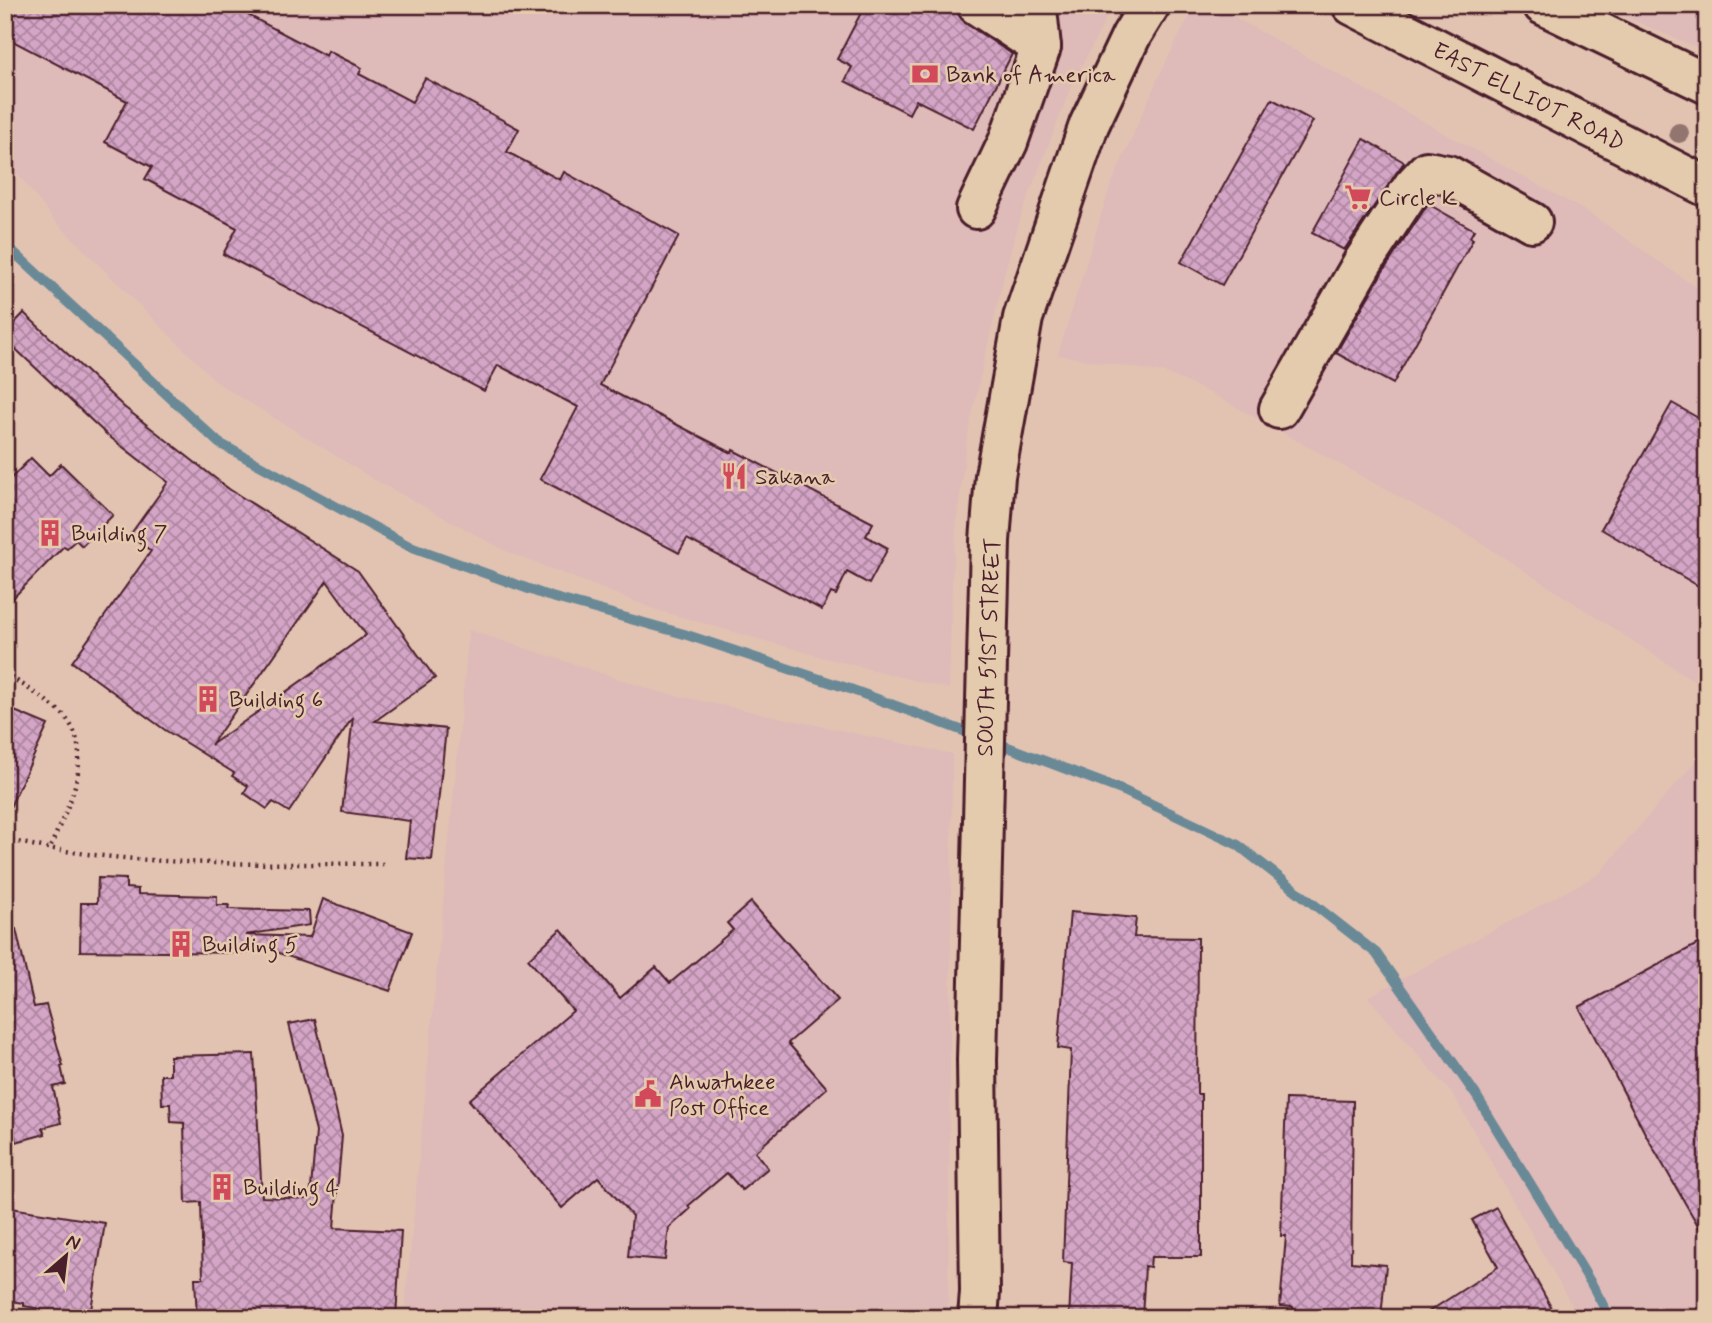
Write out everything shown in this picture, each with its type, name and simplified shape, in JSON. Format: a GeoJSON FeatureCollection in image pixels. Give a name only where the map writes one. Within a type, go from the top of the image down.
{"type":"FeatureCollection","features":[{"type":"Feature","properties":{"kind":"street","name":"SOUTH 51ST STREET"},"geometry":{"type":"LineString","coordinates":[[978,1318],[980,1292],[977,1060],[990,541],[995,476],[1023,318],[1089,125],[1131,36],[1150,5]]}},
{"type":"Feature","properties":{"kind":"street","name":"EAST ELLIOT ROAD"},"geometry":{"type":"LineString","coordinates":[[1352,5],[1707,187]]}},
{"type":"Feature","properties":{"kind":"street"},"geometry":{"type":"LineString","coordinates":[[1543,5],[1707,84]]}},
{"type":"Feature","properties":{"kind":"street"},"geometry":{"type":"LineString","coordinates":[[976,209],[1007,142],[1016,19]]}},
{"type":"Feature","properties":{"kind":"street"},"geometry":{"type":"LineString","coordinates":[[1279,409],[1363,262],[1413,186],[1427,171],[1448,175],[1532,222]]}},
{"type":"Feature","properties":{"kind":"path"},"geometry":{"type":"LineString","coordinates":[[5,673],[66,717],[80,755],[79,777],[50,848]]}},
{"type":"Feature","properties":{"kind":"path"},"geometry":{"type":"LineString","coordinates":[[5,839],[50,848],[168,863],[384,864]]}},
{"type":"Feature","properties":{"kind":"shaded area"},"geometry":{"type":"Polygon","coordinates":[[[5,5],[1113,5],[1071,87],[1022,213],[1007,263],[967,439],[952,581],[949,689],[822,657],[657,610],[508,552],[375,480],[218,383],[53,219],[5,157],[5,5]]]}},
{"type":"Feature","properties":{"kind":"shaded area"},"geometry":{"type":"Polygon","coordinates":[[[1195,5],[1212,5],[1589,213],[1707,295],[1707,689],[1474,538],[1209,392],[1166,373],[1058,355],[1109,190],[1159,76],[1195,5]]]}},
{"type":"Feature","properties":{"kind":"shaded area"},"geometry":{"type":"Polygon","coordinates":[[[1598,5],[1707,5],[1707,52],[1598,5]]]}},
{"type":"Feature","properties":{"kind":"shaded area"},"geometry":{"type":"Polygon","coordinates":[[[469,630],[659,692],[952,754],[948,1318],[404,1318],[469,630]]]}},
{"type":"Feature","properties":{"kind":"shaded area"},"geometry":{"type":"Polygon","coordinates":[[[1707,748],[1707,1318],[1579,1318],[1454,1096],[1368,997],[1599,874],[1707,748]]]}},
{"type":"Feature","properties":{"kind":"building"},"geometry":{"type":"Polygon","coordinates":[[[18,5],[229,5],[326,56],[328,51],[362,68],[359,74],[412,102],[425,78],[519,129],[507,152],[560,180],[564,172],[679,236],[600,385],[873,523],[866,536],[888,548],[869,584],[847,572],[836,595],[831,593],[822,610],[687,539],[679,553],[540,479],[578,407],[498,365],[484,391],[223,254],[237,228],[145,179],[152,167],[105,142],[127,101],[5,37],[5,29],[18,5]]]}},
{"type":"Feature","properties":{"kind":"building","name":"Bank of America"},"geometry":{"type":"Polygon","coordinates":[[[865,5],[946,5],[957,11],[965,23],[1012,54],[974,129],[916,100],[909,114],[845,81],[852,67],[837,59],[865,5]]]}},
{"type":"Feature","properties":{"kind":"building"},"geometry":{"type":"Polygon","coordinates":[[[1272,99],[1313,121],[1222,285],[1181,262],[1272,99]]]}},
{"type":"Feature","properties":{"kind":"building","name":"Circle K"},"geometry":{"type":"Polygon","coordinates":[[[1364,139],[1404,162],[1344,250],[1312,233],[1364,139]]]}},
{"type":"Feature","properties":{"kind":"building"},"geometry":{"type":"Polygon","coordinates":[[[1428,204],[1474,230],[1470,237],[1473,239],[1393,384],[1336,353],[1382,273],[1428,204]]]}},
{"type":"Feature","properties":{"kind":"building"},"geometry":{"type":"Polygon","coordinates":[[[24,313],[124,407],[229,489],[358,571],[435,678],[375,721],[446,729],[432,860],[406,858],[410,821],[342,812],[353,717],[289,812],[273,802],[267,809],[244,793],[248,786],[232,776],[234,773],[165,730],[72,662],[151,551],[130,535],[168,482],[106,434],[5,339],[5,333],[24,313]],[[327,581],[211,745],[366,635],[327,581]]]}},
{"type":"Feature","properties":{"kind":"building"},"geometry":{"type":"Polygon","coordinates":[[[1672,403],[1707,423],[1707,591],[1601,529],[1672,403]]]}},
{"type":"Feature","properties":{"kind":"building","name":"Building 7"},"geometry":{"type":"Polygon","coordinates":[[[31,458],[49,476],[61,464],[113,515],[82,546],[76,540],[67,548],[64,546],[5,606],[5,484],[31,458]]]}},
{"type":"Feature","properties":{"kind":"building"},"geometry":{"type":"Polygon","coordinates":[[[5,707],[48,725],[5,818],[5,707]]]}},
{"type":"Feature","properties":{"kind":"building"},"geometry":{"type":"Polygon","coordinates":[[[98,878],[126,879],[126,888],[138,889],[138,894],[217,896],[217,905],[229,905],[228,909],[309,911],[310,925],[245,935],[310,937],[323,899],[412,932],[390,991],[246,942],[247,953],[80,951],[81,903],[97,903],[98,878]]]}},
{"type":"Feature","properties":{"kind":"building","name":"Ahwatukee Post Office"},"geometry":{"type":"Polygon","coordinates":[[[751,902],[838,1000],[788,1043],[827,1088],[755,1152],[768,1168],[742,1190],[727,1173],[688,1206],[690,1209],[669,1228],[665,1260],[628,1257],[632,1216],[598,1177],[562,1208],[469,1100],[573,1011],[528,959],[561,929],[620,998],[656,967],[670,983],[733,930],[727,923],[751,902]]]}},
{"type":"Feature","properties":{"kind":"building"},"geometry":{"type":"Polygon","coordinates":[[[1070,912],[1136,918],[1134,937],[1198,938],[1197,1094],[1201,1094],[1201,1257],[1151,1257],[1150,1267],[1145,1266],[1142,1318],[1069,1318],[1072,1263],[1063,1262],[1071,1050],[1058,1048],[1070,912]]]}},
{"type":"Feature","properties":{"kind":"building"},"geometry":{"type":"Polygon","coordinates":[[[16,929],[34,1007],[46,1005],[63,1066],[65,1084],[53,1087],[61,1123],[42,1128],[45,1134],[16,1142],[14,1134],[5,1136],[5,930],[16,929]]]}},
{"type":"Feature","properties":{"kind":"building"},"geometry":{"type":"Polygon","coordinates":[[[1707,939],[1707,1241],[1647,1137],[1579,1007],[1707,939]]]}},
{"type":"Feature","properties":{"kind":"building"},"geometry":{"type":"Polygon","coordinates":[[[315,1019],[342,1136],[334,1228],[401,1231],[396,1318],[197,1318],[195,1278],[203,1278],[201,1202],[186,1203],[184,1123],[171,1122],[170,1104],[162,1104],[161,1075],[170,1075],[170,1056],[254,1054],[262,1197],[310,1199],[316,1132],[289,1024],[315,1019]]]}},
{"type":"Feature","properties":{"kind":"building"},"geometry":{"type":"Polygon","coordinates":[[[1286,1099],[1353,1101],[1351,1262],[1386,1265],[1381,1318],[1292,1318],[1293,1307],[1280,1306],[1286,1236],[1281,1236],[1286,1099]]]}},
{"type":"Feature","properties":{"kind":"building"},"geometry":{"type":"Polygon","coordinates":[[[5,1207],[105,1223],[90,1316],[71,1313],[70,1318],[41,1318],[41,1309],[5,1300],[5,1207]]]}},
{"type":"Feature","properties":{"kind":"building"},"geometry":{"type":"Polygon","coordinates":[[[1496,1207],[1557,1318],[1419,1318],[1498,1267],[1472,1220],[1496,1207]]]}},
{"type":"Feature","properties":{"kind":"waterway"},"geometry":{"type":"LineString","coordinates":[[5,244],[219,443],[407,545],[548,596],[684,634],[850,689],[977,736]]}},
{"type":"Feature","properties":{"kind":"waterway"},"geometry":{"type":"LineString","coordinates":[[992,741],[1124,791],[1238,845],[1376,953],[1476,1095],[1610,1318]]}},
{"type":"Feature","properties":{"kind":"place","name":"Bank of America"},"geometry":{"type":"Point","coordinates":[925,74]}},
{"type":"Feature","properties":{"kind":"place","name":"Circle K"},"geometry":{"type":"Point","coordinates":[1358,197]}},
{"type":"Feature","properties":{"kind":"place","name":"Sakana"},"geometry":{"type":"Point","coordinates":[734,476]}},
{"type":"Feature","properties":{"kind":"place","name":"Building 7"},"geometry":{"type":"Point","coordinates":[50,533]}},
{"type":"Feature","properties":{"kind":"place","name":"Building 6"},"geometry":{"type":"Point","coordinates":[208,699]}},
{"type":"Feature","properties":{"kind":"place","name":"Building 5"},"geometry":{"type":"Point","coordinates":[181,944]}},
{"type":"Feature","properties":{"kind":"place","name":"Ahwatukee Post Office"},"geometry":{"type":"Point","coordinates":[648,1094]}},
{"type":"Feature","properties":{"kind":"place","name":"Building 4"},"geometry":{"type":"Point","coordinates":[222,1187]}}]}
